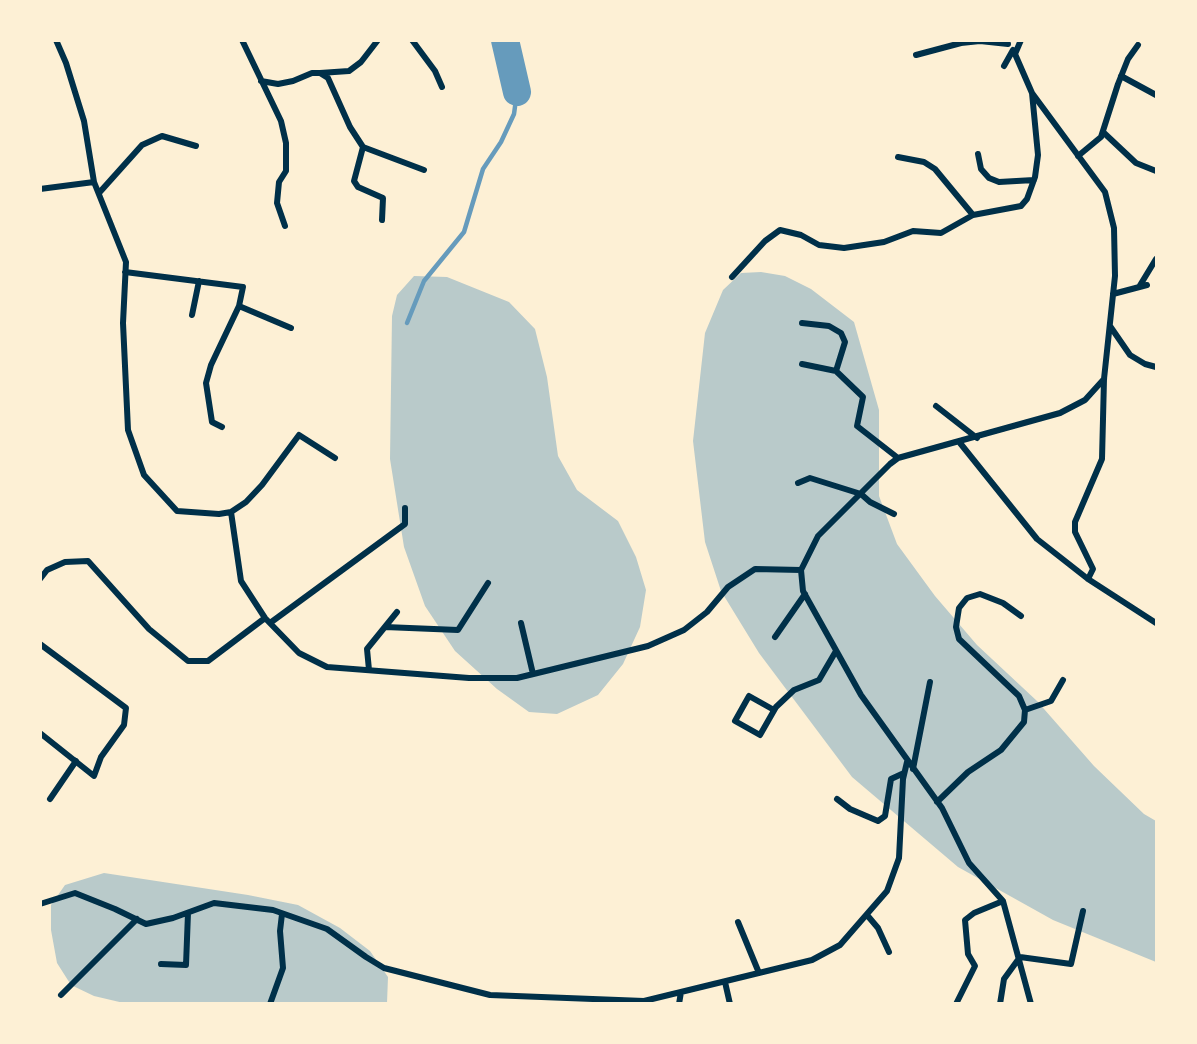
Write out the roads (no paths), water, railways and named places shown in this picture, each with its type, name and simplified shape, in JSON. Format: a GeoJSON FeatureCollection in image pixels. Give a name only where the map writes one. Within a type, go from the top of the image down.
{"type":"FeatureCollection","features":[{"type":"Feature","properties":{"kind":"street"},"geometry":{"type":"LineString","coordinates":[[56,40],[66,63],[84,121],[94,182],[126,262],[123,323],[128,430],[144,475],[177,511],[219,514],[231,512],[246,502],[262,485],[299,435],[335,458]]}},
{"type":"Feature","properties":{"kind":"street"},"geometry":{"type":"LineString","coordinates":[[242,40],[281,122],[286,143],[286,171],[279,182],[277,202],[285,226]]}},
{"type":"Feature","properties":{"kind":"street"},"geometry":{"type":"LineString","coordinates":[[261,81],[278,84],[312,73],[349,70],[361,62],[378,40]]}},
{"type":"Feature","properties":{"kind":"street"},"geometry":{"type":"LineString","coordinates":[[412,40],[435,71],[442,87]]}},
{"type":"Feature","properties":{"kind":"street"},"geometry":{"type":"LineString","coordinates":[[1004,66],[1021,40]]}},
{"type":"Feature","properties":{"kind":"street"},"geometry":{"type":"LineString","coordinates":[[916,55],[961,43],[1007,42],[1014,52],[1032,93],[1105,192],[1114,228],[1113,294],[1104,379],[1102,459],[1075,522],[1075,532],[1092,569],[1088,579]]}},
{"type":"Feature","properties":{"kind":"street"},"geometry":{"type":"LineString","coordinates":[[1078,156],[1103,132],[1121,76],[1138,45]]}},
{"type":"Feature","properties":{"kind":"street"},"geometry":{"type":"LineString","coordinates":[[320,73],[328,78],[350,127],[363,147],[424,170]]}},
{"type":"Feature","properties":{"kind":"street"},"geometry":{"type":"LineString","coordinates":[[1121,76],[1156,95]]}},
{"type":"Feature","properties":{"kind":"street"},"geometry":{"type":"LineString","coordinates":[[732,277],[765,241],[780,231],[801,235],[819,244],[844,248],[884,242],[913,231],[941,233],[974,215],[1021,206],[1027,199],[1034,180],[1038,155],[1032,93]]}},
{"type":"Feature","properties":{"kind":"street"},"geometry":{"type":"LineString","coordinates":[[1103,132],[1136,163],[1156,171]]}},
{"type":"Feature","properties":{"kind":"street"},"geometry":{"type":"LineString","coordinates":[[99,193],[142,145],[162,136],[196,146]]}},
{"type":"Feature","properties":{"kind":"street"},"geometry":{"type":"LineString","coordinates":[[363,147],[354,181],[358,187],[383,198],[382,220]]}},
{"type":"Feature","properties":{"kind":"street"},"geometry":{"type":"LineString","coordinates":[[978,154],[981,169],[989,178],[999,182],[1034,180]]}},
{"type":"Feature","properties":{"kind":"street"},"geometry":{"type":"LineString","coordinates":[[898,157],[924,162],[935,169],[974,215]]}},
{"type":"Feature","properties":{"kind":"street"},"geometry":{"type":"LineString","coordinates":[[40,189],[94,182]]}},
{"type":"Feature","properties":{"kind":"street"},"geometry":{"type":"LineString","coordinates":[[1138,288],[1156,259]]}},
{"type":"Feature","properties":{"kind":"street"},"geometry":{"type":"LineString","coordinates":[[125,272],[243,287],[239,306],[211,365],[206,383],[212,422],[222,426]]}},
{"type":"Feature","properties":{"kind":"street"},"geometry":{"type":"LineString","coordinates":[[192,315],[199,281]]}},
{"type":"Feature","properties":{"kind":"street"},"geometry":{"type":"LineString","coordinates":[[1113,294],[1148,285]]}},
{"type":"Feature","properties":{"kind":"street"},"geometry":{"type":"LineString","coordinates":[[239,306],[291,328]]}},
{"type":"Feature","properties":{"kind":"street"},"geometry":{"type":"LineString","coordinates":[[801,323],[823,325],[841,333],[844,342],[836,370]]}},
{"type":"Feature","properties":{"kind":"street"},"geometry":{"type":"LineString","coordinates":[[1110,325],[1130,355],[1145,364],[1156,367]]}},
{"type":"Feature","properties":{"kind":"street"},"geometry":{"type":"LineString","coordinates":[[802,364],[836,370],[862,397],[857,426],[898,458]]}},
{"type":"Feature","properties":{"kind":"street"},"geometry":{"type":"LineString","coordinates":[[1031,1004],[1003,901],[969,863],[937,802],[861,695],[805,594],[801,570],[818,536],[898,458],[960,443],[1060,413],[1085,400],[1104,379]]}},
{"type":"Feature","properties":{"kind":"street"},"geometry":{"type":"LineString","coordinates":[[936,406],[977,438]]}},
{"type":"Feature","properties":{"kind":"street"},"geometry":{"type":"LineString","coordinates":[[960,443],[1037,539],[1088,579],[1156,624]]}},
{"type":"Feature","properties":{"kind":"street"},"geometry":{"type":"LineString","coordinates":[[798,483],[810,478],[861,494],[870,502],[894,514]]}},
{"type":"Feature","properties":{"kind":"street"},"geometry":{"type":"LineString","coordinates":[[40,579],[47,570],[65,562],[88,561],[149,629],[188,661],[208,661],[405,524],[405,508]]}},
{"type":"Feature","properties":{"kind":"street"},"geometry":{"type":"LineString","coordinates":[[231,512],[241,581],[268,620],[299,653],[327,667],[469,678],[517,678],[648,646],[684,630],[707,612],[728,587],[754,569],[801,570]]}},
{"type":"Feature","properties":{"kind":"street"},"geometry":{"type":"LineString","coordinates":[[385,627],[458,630],[488,583]]}},
{"type":"Feature","properties":{"kind":"street"},"geometry":{"type":"LineString","coordinates":[[775,637],[805,594]]}},
{"type":"Feature","properties":{"kind":"street"},"geometry":{"type":"LineString","coordinates":[[937,802],[968,772],[1001,750],[1024,722],[1025,710],[1019,696],[959,639],[956,627],[959,609],[967,598],[980,594],[1003,603],[1021,616]]}},
{"type":"Feature","properties":{"kind":"street"},"geometry":{"type":"LineString","coordinates":[[369,670],[367,649],[397,612]]}},
{"type":"Feature","properties":{"kind":"street"},"geometry":{"type":"LineString","coordinates":[[521,622],[533,674]]}},
{"type":"Feature","properties":{"kind":"street"},"geometry":{"type":"LineString","coordinates":[[40,644],[126,708],[124,725],[101,758],[94,776],[40,734]]}},
{"type":"Feature","properties":{"kind":"street"},"geometry":{"type":"LineString","coordinates":[[774,710],[749,696],[735,722],[760,735],[774,710],[794,690],[819,680],[836,651]]}},
{"type":"Feature","properties":{"kind":"street"},"geometry":{"type":"LineString","coordinates":[[1025,710],[1051,701],[1063,680]]}},
{"type":"Feature","properties":{"kind":"street"},"geometry":{"type":"LineString","coordinates":[[913,769],[930,682]]}},
{"type":"Feature","properties":{"kind":"street"},"geometry":{"type":"LineString","coordinates":[[50,799],[76,761]]}},
{"type":"Feature","properties":{"kind":"street"},"geometry":{"type":"LineString","coordinates":[[40,904],[75,893],[146,924],[188,913],[214,903],[282,914],[327,928],[384,968],[490,995],[644,1001],[812,960],[840,945],[887,891],[899,858],[904,773],[907,762]]}},
{"type":"Feature","properties":{"kind":"street"},"geometry":{"type":"LineString","coordinates":[[837,799],[850,809],[878,820],[885,816],[891,779],[904,773]]}},
{"type":"Feature","properties":{"kind":"street"},"geometry":{"type":"LineString","coordinates":[[956,1004],[975,966],[968,954],[966,920],[974,913],[1003,901]]}},
{"type":"Feature","properties":{"kind":"street"},"geometry":{"type":"LineString","coordinates":[[1020,957],[1071,964],[1083,911]]}},
{"type":"Feature","properties":{"kind":"street"},"geometry":{"type":"LineString","coordinates":[[161,964],[186,965],[188,913]]}},
{"type":"Feature","properties":{"kind":"street"},"geometry":{"type":"LineString","coordinates":[[270,1004],[283,968],[280,931],[282,914]]}},
{"type":"Feature","properties":{"kind":"street"},"geometry":{"type":"LineString","coordinates":[[867,915],[878,927],[889,952]]}},
{"type":"Feature","properties":{"kind":"street"},"geometry":{"type":"LineString","coordinates":[[61,994],[137,919]]}},
{"type":"Feature","properties":{"kind":"street"},"geometry":{"type":"LineString","coordinates":[[738,922],[759,973]]}},
{"type":"Feature","properties":{"kind":"street"},"geometry":{"type":"LineString","coordinates":[[1000,1004],[1004,979],[1020,957]]}},
{"type":"Feature","properties":{"kind":"street"},"geometry":{"type":"LineString","coordinates":[[725,981],[730,1004]]}},
{"type":"Feature","properties":{"kind":"street"},"geometry":{"type":"LineString","coordinates":[[679,1004],[681,992]]}},
{"type":"Feature","properties":{"kind":"street"},"geometry":{"type":"LineString","coordinates":[[532,1004],[533,996]]}},
{"type":"Feature","properties":{"kind":"waterway"},"geometry":{"type":"LineString","coordinates":[[505,40],[517,92]]}},
{"type":"Feature","properties":{"kind":"waterway"},"geometry":{"type":"LineString","coordinates":[[407,323],[424,281],[464,232],[483,169],[501,142],[514,114],[517,92]]}}]}
